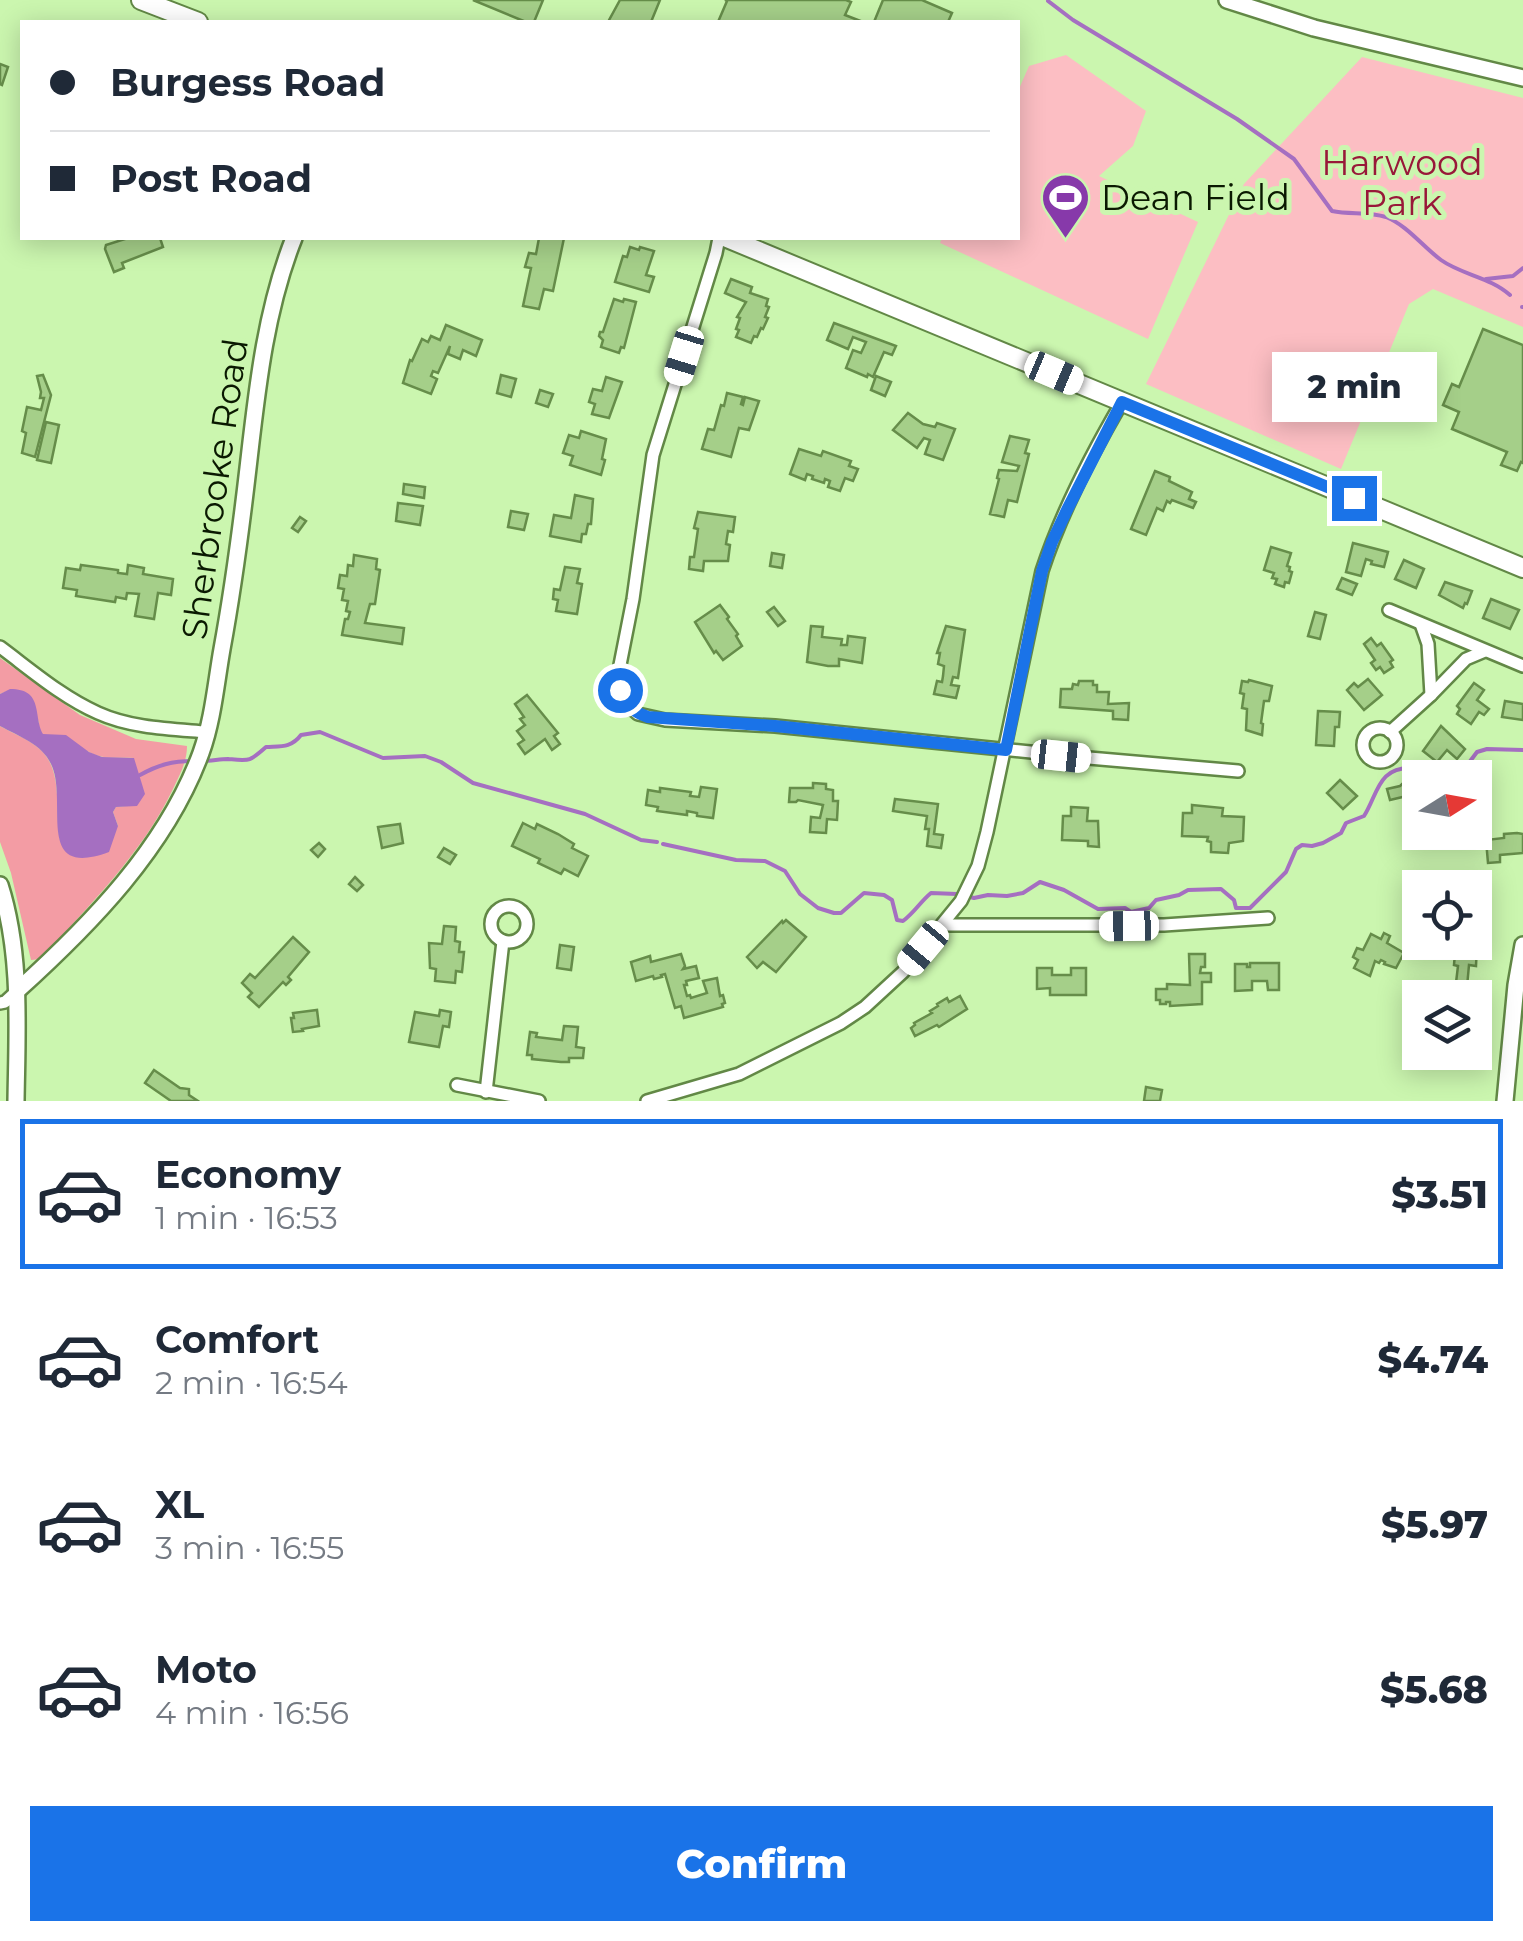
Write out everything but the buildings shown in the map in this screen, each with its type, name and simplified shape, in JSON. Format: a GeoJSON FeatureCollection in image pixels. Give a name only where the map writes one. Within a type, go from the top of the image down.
{"type":"FeatureCollection","features":[{"type":"Feature","properties":{"kind":"main road"},"geometry":{"type":"LineString","coordinates":[[142,0],[193,20]]}},
{"type":"Feature","properties":{"kind":"main road"},"geometry":{"type":"LineString","coordinates":[[733,240],[1523,568]]}},
{"type":"Feature","properties":{"kind":"street"},"geometry":{"type":"LineString","coordinates":[[1227,0],[1314,28],[1523,78]]}},
{"type":"Feature","properties":{"kind":"street","name":"Sherbrooke Road"},"geometry":{"type":"LineString","coordinates":[[16,992],[65,946],[136,867],[178,801],[202,751],[236,572],[263,352],[280,276],[293,240]]}},
{"type":"Feature","properties":{"kind":"street"},"geometry":{"type":"LineString","coordinates":[[718,240],[654,455],[618,675],[625,702],[638,714],[664,720],[775,726],[1238,771]]}},
{"type":"Feature","properties":{"kind":"street"},"geometry":{"type":"LineString","coordinates":[[646,1101],[739,1074],[840,1023],[865,1007],[904,972],[962,901],[978,866],[1042,571],[1052,542],[1122,402]]}},
{"type":"Feature","properties":{"kind":"street"},"geometry":{"type":"LineString","coordinates":[[1388,610],[1523,666]]}},
{"type":"Feature","properties":{"kind":"street"},"geometry":{"type":"LineString","coordinates":[[1421,624],[1428,644],[1431,695]]}},
{"type":"Feature","properties":{"kind":"street"},"geometry":{"type":"LineString","coordinates":[[0,647],[62,693],[98,713],[152,728],[206,732]]}},
{"type":"Feature","properties":{"kind":"street"},"geometry":{"type":"LineString","coordinates":[[1390,732],[1466,659],[1485,651]]}},
{"type":"Feature","properties":{"kind":"street"},"geometry":{"type":"LineString","coordinates":[[0,885],[12,932],[16,1101]]}},
{"type":"Feature","properties":{"kind":"street"},"geometry":{"type":"LineString","coordinates":[[943,925],[1164,925],[1268,918]]}},
{"type":"Feature","properties":{"kind":"street"},"geometry":{"type":"LineString","coordinates":[[486,1092],[504,941]]}},
{"type":"Feature","properties":{"kind":"street"},"geometry":{"type":"LineString","coordinates":[[1506,1101],[1516,1062],[1516,985],[1523,945]]}},
{"type":"Feature","properties":{"kind":"street"},"geometry":{"type":"LineString","coordinates":[[0,1003],[16,992]]}},
{"type":"Feature","properties":{"kind":"street"},"geometry":{"type":"LineString","coordinates":[[457,1085],[539,1101]]}},
{"type":"Feature","properties":{"kind":"green space","name":"Dean Field"},"geometry":{"type":"Polygon","coordinates":[[[1066,55],[1146,111],[1133,146],[1099,176],[1198,222],[1148,339],[940,243],[1020,240],[1020,86],[1029,66],[1066,55]]]}},
{"type":"Feature","properties":{"kind":"green space","name":"Harwood Park"},"geometry":{"type":"Polygon","coordinates":[[[1362,57],[1523,98],[1523,327],[1433,289],[1409,304],[1341,469],[1146,384],[1244,184],[1362,57]]]}},
{"type":"Feature","properties":{"kind":"shaded area"},"geometry":{"type":"Polygon","coordinates":[[[0,658],[80,715],[136,739],[187,746],[178,778],[146,835],[41,959],[31,960],[0,842],[0,726],[36,746],[51,765],[57,789],[60,840],[118,826],[113,812],[116,807],[126,806],[134,758],[102,757],[66,738],[43,735],[30,696],[16,690],[0,694],[0,658]]]}},
{"type":"Feature","properties":{"kind":"shaded area"},"geometry":{"type":"Polygon","coordinates":[[[10,689],[21,690],[33,698],[43,734],[66,735],[102,757],[134,758],[145,794],[137,806],[116,807],[113,812],[118,826],[109,852],[85,858],[70,855],[62,846],[51,764],[36,746],[0,726],[0,694],[10,689]]]}},
{"type":"Feature","properties":{"kind":"waterway"},"geometry":{"type":"LineString","coordinates":[[1048,1],[1294,159],[1332,211],[1386,217],[1441,260],[1510,295]]}},
{"type":"Feature","properties":{"kind":"waterway"},"geometry":{"type":"LineString","coordinates":[[1486,279],[1513,276],[1523,268]]}},
{"type":"Feature","properties":{"kind":"waterway"},"geometry":{"type":"LineString","coordinates":[[202,761],[249,759],[266,747],[285,746],[301,735],[320,732],[383,758],[425,756],[473,783],[585,814],[641,840],[657,842]]}},
{"type":"Feature","properties":{"kind":"waterway"},"geometry":{"type":"LineString","coordinates":[[1471,760],[1477,752],[1487,749],[1523,750]]}},
{"type":"Feature","properties":{"kind":"waterway"},"geometry":{"type":"LineString","coordinates":[[140,775],[165,764],[193,761]]}},
{"type":"Feature","properties":{"kind":"waterway"},"geometry":{"type":"LineString","coordinates":[[663,844],[736,860],[765,861],[785,871],[800,894],[818,908],[834,913],[841,913],[864,893],[884,895],[892,900],[897,920],[903,921],[931,893],[974,898],[1007,896],[1023,893],[1040,882],[1098,909],[1125,908],[1131,912],[1188,890],[1221,889],[1234,900],[1236,908],[1250,908],[1286,872],[1296,849],[1323,843],[1341,833],[1346,823],[1364,816],[1381,783],[1402,769]]}},
{"type":"Feature","properties":{"kind":"place","name":"Dean Field"},"geometry":{"type":"Point","coordinates":[1066,240]}},
{"type":"Feature","properties":{"kind":"route"},"geometry":{"type":"LineString","coordinates":[[620,690],[625,702],[638,714],[664,720],[775,726],[1006,750],[1042,571],[1067,510],[1122,402],[1354,498]]}}]}
